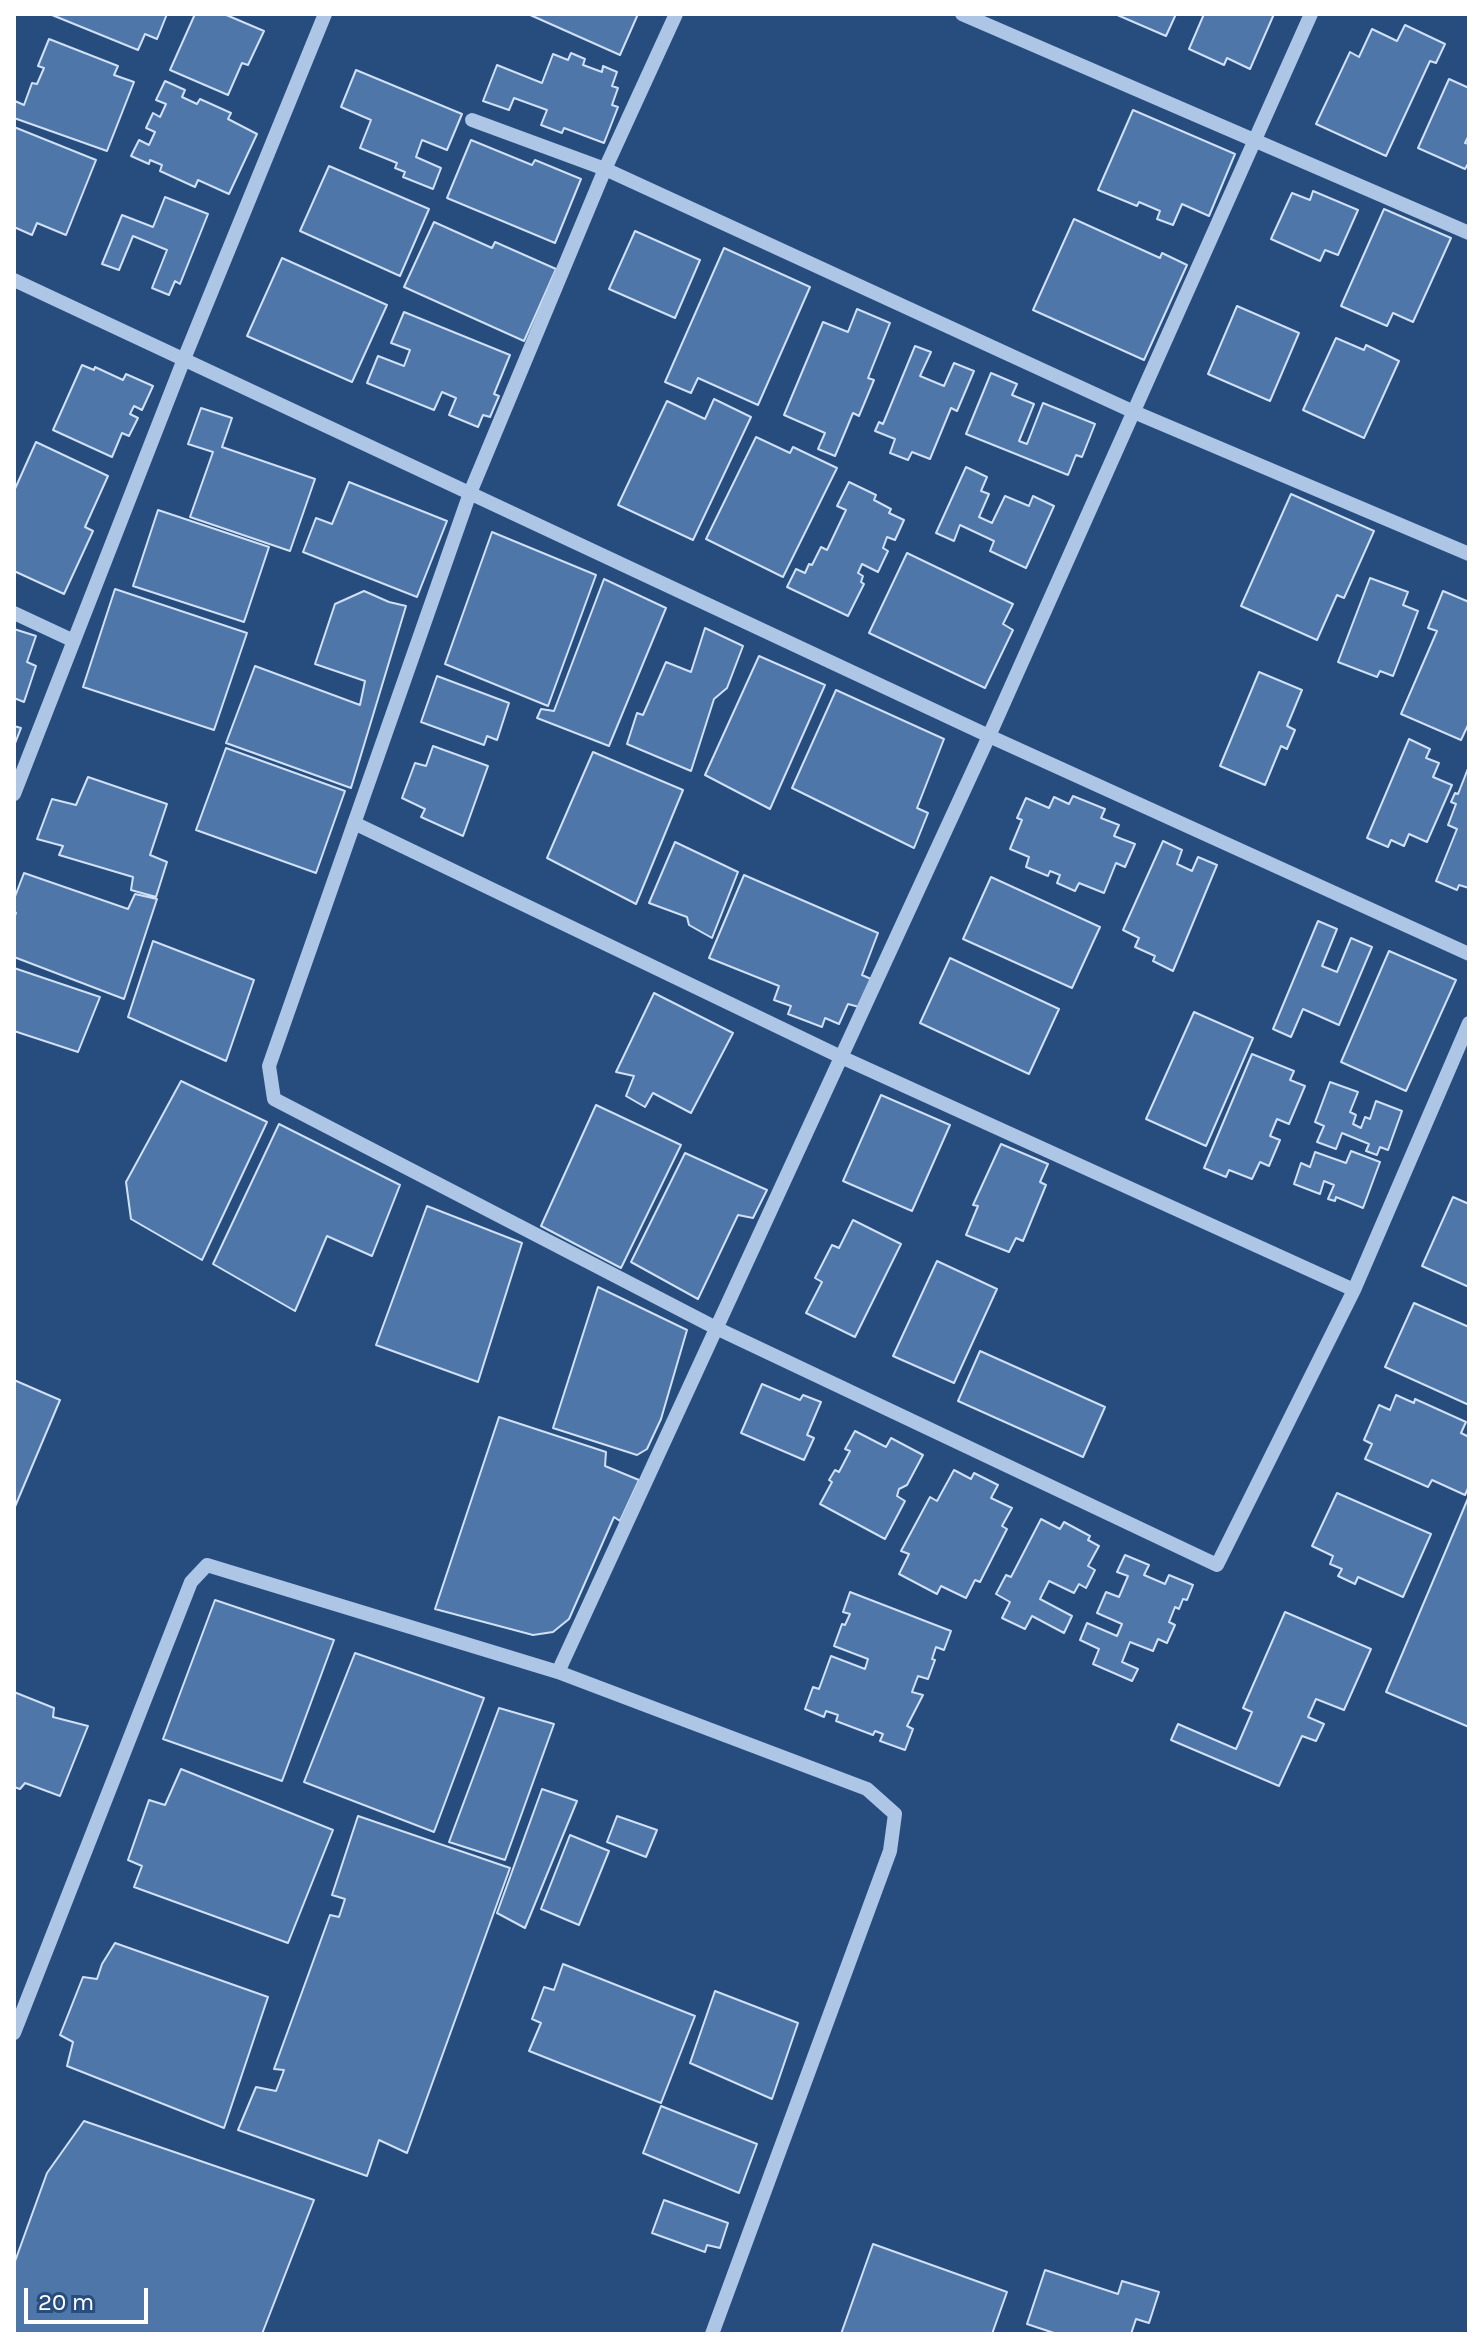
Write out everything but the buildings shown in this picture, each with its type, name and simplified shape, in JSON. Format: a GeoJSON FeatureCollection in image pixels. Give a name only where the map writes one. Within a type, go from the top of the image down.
{"type":"FeatureCollection","features":[{"type":"Feature","properties":{"kind":"street"},"geometry":{"type":"LineString","coordinates":[[14,794],[184,359],[325,14]]}},
{"type":"Feature","properties":{"kind":"street"},"geometry":{"type":"LineString","coordinates":[[676,14],[605,169],[470,493],[269,1066],[274,1099],[716,1328],[1217,1565],[1354,1290],[1469,1023]]}},
{"type":"Feature","properties":{"kind":"street"},"geometry":{"type":"LineString","coordinates":[[962,14],[1469,233]]}},
{"type":"Feature","properties":{"kind":"street"},"geometry":{"type":"LineString","coordinates":[[558,1672],[989,736],[1311,14]]}},
{"type":"Feature","properties":{"kind":"street"},"geometry":{"type":"LineString","coordinates":[[472,120],[605,169],[1134,412],[1469,554]]}},
{"type":"Feature","properties":{"kind":"street"},"geometry":{"type":"LineString","coordinates":[[14,280],[989,736],[1469,954]]}},
{"type":"Feature","properties":{"kind":"street"},"geometry":{"type":"LineString","coordinates":[[14,613],[74,641]]}},
{"type":"Feature","properties":{"kind":"street"},"geometry":{"type":"LineString","coordinates":[[354,823],[841,1057],[1354,1290]]}},
{"type":"Feature","properties":{"kind":"street"},"geometry":{"type":"LineString","coordinates":[[14,2033],[191,1582],[207,1565],[558,1672],[867,1789],[895,1814],[890,1851],[712,2334]]}}]}
